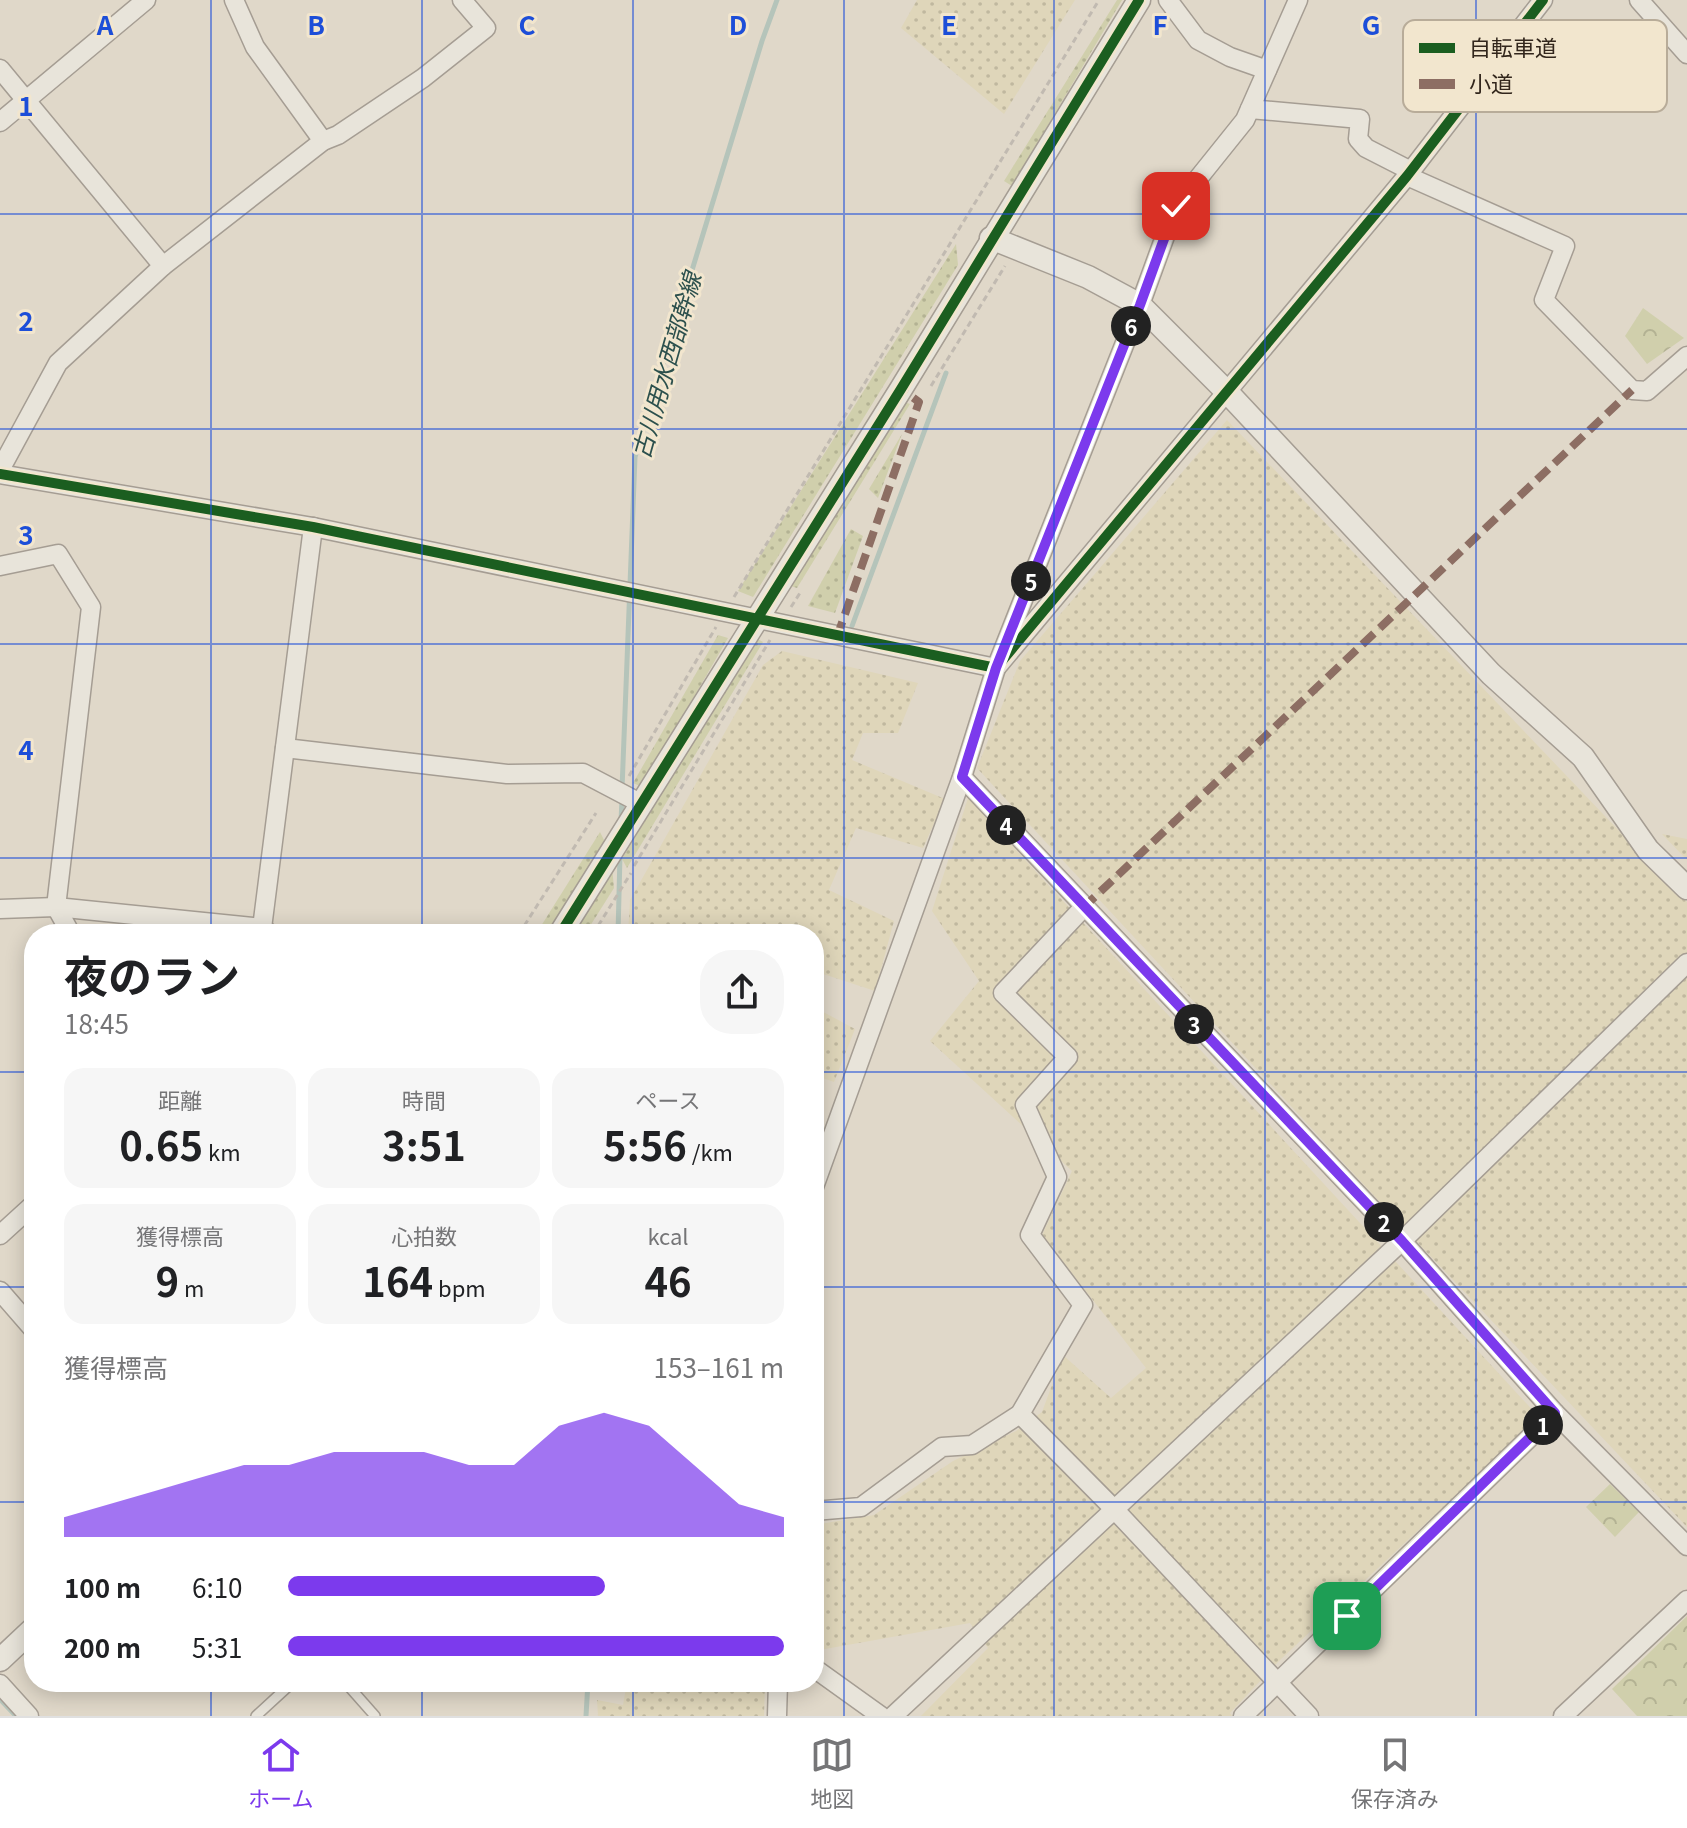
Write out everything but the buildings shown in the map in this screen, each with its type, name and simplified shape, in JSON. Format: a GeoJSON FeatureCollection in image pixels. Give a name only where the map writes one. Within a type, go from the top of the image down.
{"type":"FeatureCollection","features":[{"type":"Feature","properties":{"kind":"street"},"geometry":{"type":"LineString","coordinates":[[0,122],[146,0]]}},
{"type":"Feature","properties":{"kind":"street"},"geometry":{"type":"LineString","coordinates":[[234,0],[255,47],[323,141]]}},
{"type":"Feature","properties":{"kind":"street"},"geometry":{"type":"LineString","coordinates":[[462,0],[486,28],[423,78],[338,135],[323,141],[163,266],[58,363],[0,472],[313,527],[996,668]]}},
{"type":"Feature","properties":{"kind":"street"},"geometry":{"type":"LineString","coordinates":[[566,924],[1139,0]]}},
{"type":"Feature","properties":{"kind":"street"},"geometry":{"type":"LineString","coordinates":[[1168,0],[1198,40],[1230,57],[1267,70]]}},
{"type":"Feature","properties":{"kind":"street"},"geometry":{"type":"LineString","coordinates":[[824,1159],[962,777],[996,668],[1176,206],[1245,120],[1298,0]]}},
{"type":"Feature","properties":{"kind":"street"},"geometry":{"type":"LineString","coordinates":[[1528,20],[1543,0]]}},
{"type":"Feature","properties":{"kind":"street"},"geometry":{"type":"LineString","coordinates":[[1639,0],[1657,20]]}},
{"type":"Feature","properties":{"kind":"street"},"geometry":{"type":"LineString","coordinates":[[1667,32],[1687,54]]}},
{"type":"Feature","properties":{"kind":"street"},"geometry":{"type":"LineString","coordinates":[[0,69],[163,266]]}},
{"type":"Feature","properties":{"kind":"street"},"geometry":{"type":"LineString","coordinates":[[1250,109],[1360,119],[1358,139],[1366,148],[1409,173],[1565,246],[1544,300],[1632,390],[1647,391],[1687,356]]}},
{"type":"Feature","properties":{"kind":"street"},"geometry":{"type":"LineString","coordinates":[[996,668],[1228,393],[1456,112]]}},
{"type":"Feature","properties":{"kind":"street"},"geometry":{"type":"LineString","coordinates":[[991,238],[1088,277],[1140,305],[1228,393],[1491,674],[1583,757],[1648,850],[1687,888]]}},
{"type":"Feature","properties":{"kind":"street"},"geometry":{"type":"LineString","coordinates":[[267,924],[313,527]]}},
{"type":"Feature","properties":{"kind":"street"},"geometry":{"type":"LineString","coordinates":[[0,566],[58,554],[91,607],[56,907],[65,924]]}},
{"type":"Feature","properties":{"kind":"street"},"geometry":{"type":"LineString","coordinates":[[285,748],[507,774],[583,773],[642,804]]}},
{"type":"Feature","properties":{"kind":"street"},"geometry":{"type":"LineString","coordinates":[[962,777],[1402,1241],[1555,1413],[1687,1546]]}},
{"type":"Feature","properties":{"kind":"street"},"geometry":{"type":"LineString","coordinates":[[0,909],[56,907],[205,924]]}},
{"type":"Feature","properties":{"kind":"street"},"geometry":{"type":"LineString","coordinates":[[824,1510],[861,1507],[942,1447],[972,1445],[1020,1414],[1083,1305],[1030,1235],[1057,1177],[1025,1105],[1068,1057],[1003,993],[1083,908]]}},
{"type":"Feature","properties":{"kind":"street"},"geometry":{"type":"LineString","coordinates":[[893,1716],[1402,1241],[1687,963]]}},
{"type":"Feature","properties":{"kind":"street"},"geometry":{"type":"LineString","coordinates":[[0,1235],[24,1213]]}},
{"type":"Feature","properties":{"kind":"street"},"geometry":{"type":"LineString","coordinates":[[0,1291],[24,1319]]}},
{"type":"Feature","properties":{"kind":"street"},"geometry":{"type":"LineString","coordinates":[[1243,1716],[1555,1413]]}},
{"type":"Feature","properties":{"kind":"street"},"geometry":{"type":"LineString","coordinates":[[1020,1414],[1309,1716]]}},
{"type":"Feature","properties":{"kind":"street"},"geometry":{"type":"LineString","coordinates":[[1563,1716],[1687,1600]]}},
{"type":"Feature","properties":{"kind":"street"},"geometry":{"type":"LineString","coordinates":[[0,1660],[24,1637]]}},
{"type":"Feature","properties":{"kind":"street"},"geometry":{"type":"LineString","coordinates":[[824,1675],[881,1716]]}},
{"type":"Feature","properties":{"kind":"street"},"geometry":{"type":"LineString","coordinates":[[0,1684],[29,1716]]}},
{"type":"Feature","properties":{"kind":"street"},"geometry":{"type":"LineString","coordinates":[[777,1716],[778,1692]]}},
{"type":"Feature","properties":{"kind":"lane"},"geometry":{"type":"LineString","coordinates":[[256,1716],[282,1692]]}},
{"type":"Feature","properties":{"kind":"lane"},"geometry":{"type":"LineString","coordinates":[[354,1692],[375,1716]]}},
{"type":"Feature","properties":{"kind":"path"},"geometry":{"type":"LineString","coordinates":[[627,779],[725,611],[1099,0]]}},
{"type":"Feature","properties":{"kind":"path"},"geometry":{"type":"LineString","coordinates":[[931,386],[1010,258]]}},
{"type":"Feature","properties":{"kind":"path"},"geometry":{"type":"LineString","coordinates":[[634,866],[769,642]]}},
{"type":"Feature","properties":{"kind":"path"},"geometry":{"type":"LineString","coordinates":[[525,924],[596,813]]}},
{"type":"Feature","properties":{"kind":"path"},"geometry":{"type":"LineString","coordinates":[[599,924],[631,873]]}},
{"type":"Feature","properties":{"kind":"shaded area"},"geometry":{"type":"Polygon","coordinates":[[[917,0],[1075,0],[1004,114],[901,28],[917,0]]]}},
{"type":"Feature","properties":{"kind":"shaded area"},"geometry":{"type":"Polygon","coordinates":[[[1227,420],[1687,902],[1687,1527],[1418,1243],[977,768],[1020,661],[1227,420]]]}},
{"type":"Feature","properties":{"kind":"shaded area"},"geometry":{"type":"Polygon","coordinates":[[[782,651],[918,683],[898,733],[863,733],[852,760],[945,799],[923,848],[856,828],[829,890],[894,921],[875,991],[824,974],[824,924],[629,924],[630,900],[763,665],[782,651]]]}},
{"type":"Feature","properties":{"kind":"shaded area"},"geometry":{"type":"Polygon","coordinates":[[[968,798],[1539,1417],[1279,1661],[1230,1713],[1232,1716],[921,1716],[988,1648],[970,1623],[824,1649],[824,1523],[874,1515],[953,1461],[1016,1431],[1042,1412],[1063,1355],[1111,1398],[1146,1368],[1042,1235],[1072,1171],[930,1041],[979,981],[932,911],[968,798]]]}},
{"type":"Feature","properties":{"kind":"shaded area"},"geometry":{"type":"Polygon","coordinates":[[[1662,834],[1687,839],[1687,860],[1662,834]]]}},
{"type":"Feature","properties":{"kind":"shaded area"},"geometry":{"type":"Polygon","coordinates":[[[824,1012],[855,1029],[834,1082],[824,1078],[824,1012]]]}},
{"type":"Feature","properties":{"kind":"shaded area"},"geometry":{"type":"Polygon","coordinates":[[[625,1692],[765,1692],[764,1716],[598,1716],[597,1700],[623,1705],[625,1692]]]}},
{"type":"Feature","properties":{"kind":"green space"},"geometry":{"type":"Polygon","coordinates":[[[1117,0],[1122,0],[1012,186],[1004,181],[1117,0]]]}},
{"type":"Feature","properties":{"kind":"green space"},"geometry":{"type":"Polygon","coordinates":[[[956,244],[958,265],[753,597],[738,591],[956,244]]]}},
{"type":"Feature","properties":{"kind":"green space"},"geometry":{"type":"Polygon","coordinates":[[[1643,308],[1684,338],[1647,364],[1625,336],[1643,308]]]}},
{"type":"Feature","properties":{"kind":"green space"},"geometry":{"type":"Polygon","coordinates":[[[902,401],[910,404],[797,588],[785,584],[902,401]]]}},
{"type":"Feature","properties":{"kind":"green space"},"geometry":{"type":"Polygon","coordinates":[[[902,434],[878,498],[869,489],[902,434]]]}},
{"type":"Feature","properties":{"kind":"green space"},"geometry":{"type":"Polygon","coordinates":[[[851,529],[863,536],[835,613],[808,606],[851,529]]]}},
{"type":"Feature","properties":{"kind":"green space"},"geometry":{"type":"Polygon","coordinates":[[[718,635],[728,638],[642,787],[633,783],[718,635]]]}},
{"type":"Feature","properties":{"kind":"green space"},"geometry":{"type":"Polygon","coordinates":[[[756,638],[763,642],[627,868],[622,859],[756,638]]]}},
{"type":"Feature","properties":{"kind":"green space"},"geometry":{"type":"Polygon","coordinates":[[[600,832],[606,844],[554,924],[542,924],[600,832]]]}},
{"type":"Feature","properties":{"kind":"green space"},"geometry":{"type":"Polygon","coordinates":[[[612,867],[614,888],[591,924],[578,924],[612,867]]]}},
{"type":"Feature","properties":{"kind":"green space"},"geometry":{"type":"Polygon","coordinates":[[[1610,1484],[1639,1512],[1615,1537],[1586,1507],[1610,1484]]]}},
{"type":"Feature","properties":{"kind":"green space"},"geometry":{"type":"Polygon","coordinates":[[[1687,1616],[1687,1716],[1637,1716],[1612,1689],[1687,1616]]]}},
{"type":"Feature","properties":{"kind":"waterway","name":"古川用水西部幹線"},"geometry":{"type":"LineString","coordinates":[[622,789],[635,457],[777,0]]}},
{"type":"Feature","properties":{"kind":"waterway"},"geometry":{"type":"LineString","coordinates":[[852,626],[946,373]]}},
{"type":"Feature","properties":{"kind":"waterway","name":"古川用水西部幹線"},"geometry":{"type":"LineString","coordinates":[[621,821],[622,799]]}},
{"type":"Feature","properties":{"kind":"waterway","name":"古川用水西部幹線"},"geometry":{"type":"LineString","coordinates":[[618,924],[620,855]]}},
{"type":"Feature","properties":{"kind":"waterway","name":"古川用水西部幹線"},"geometry":{"type":"LineString","coordinates":[[586,1716],[587,1692]]}},
{"type":"Feature","properties":{"kind":"waterway"},"geometry":{"type":"LineString","coordinates":[[0,1699],[16,1716]]}},
{"type":"Feature","properties":{"kind":"marked path"},"geometry":{"type":"LineString","coordinates":[[837,637],[919,402],[901,389]]}},
{"type":"Feature","properties":{"kind":"marked path"},"geometry":{"type":"LineString","coordinates":[[1083,908],[1632,390]]}},
{"type":"Feature","properties":{"kind":"cycle path"},"geometry":{"type":"LineString","coordinates":[[566,924],[901,389],[1139,0]]}},
{"type":"Feature","properties":{"kind":"cycle path"},"geometry":{"type":"LineString","coordinates":[[1528,20],[1543,0]]}},
{"type":"Feature","properties":{"kind":"cycle path"},"geometry":{"type":"LineString","coordinates":[[0,474],[313,527],[996,668],[1407,176],[1456,112]]}},
{"type":"Feature","properties":{"kind":"route"},"geometry":{"type":"LineString","coordinates":[[1176,206],[996,668],[962,777],[1402,1241],[1555,1413],[1347,1616]]}}]}
